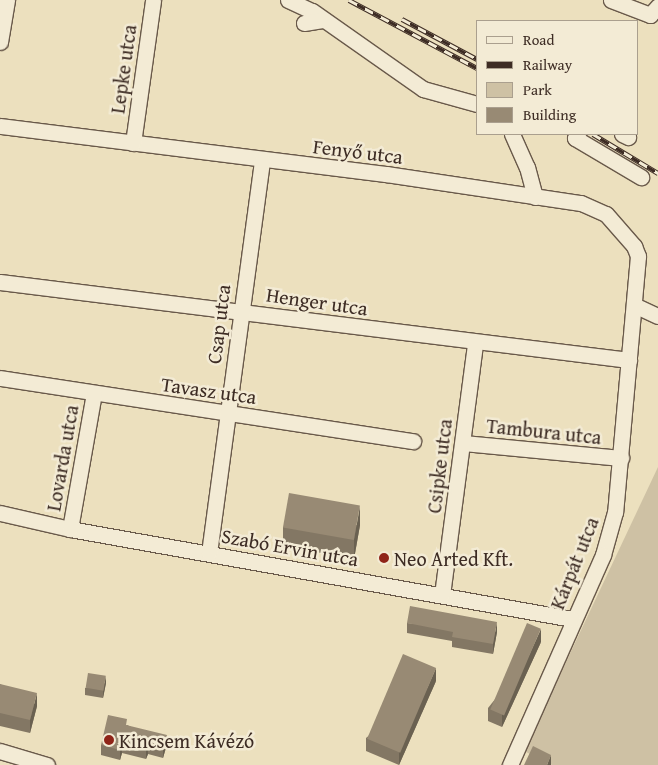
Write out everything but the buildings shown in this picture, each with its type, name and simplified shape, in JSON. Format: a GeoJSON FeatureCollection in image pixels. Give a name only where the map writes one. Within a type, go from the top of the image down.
{"type":"FeatureCollection","features":[{"type":"Feature","properties":{"kind":"street"},"geometry":{"type":"LineString","coordinates":[[0,42],[7,0]]}},
{"type":"Feature","properties":{"kind":"street","name":"Lepke utca"},"geometry":{"type":"LineString","coordinates":[[133,143],[153,0]]}},
{"type":"Feature","properties":{"kind":"street"},"geometry":{"type":"LineString","coordinates":[[288,0],[324,20],[423,89],[476,104]]}},
{"type":"Feature","properties":{"kind":"street"},"geometry":{"type":"LineString","coordinates":[[611,0],[650,15],[658,6]]}},
{"type":"Feature","properties":{"kind":"street"},"geometry":{"type":"LineString","coordinates":[[304,23],[324,20]]}},
{"type":"Feature","properties":{"kind":"street","name":"Fenyő utca"},"geometry":{"type":"LineString","coordinates":[[0,126],[386,174],[581,203],[606,214],[637,251],[634,305]]}},
{"type":"Feature","properties":{"kind":"street"},"geometry":{"type":"LineString","coordinates":[[512,135],[527,166],[535,197]]}},
{"type":"Feature","properties":{"kind":"street"},"geometry":{"type":"LineString","coordinates":[[577,135],[575,138],[640,177]]}},
{"type":"Feature","properties":{"kind":"street","name":"Csap utca"},"geometry":{"type":"LineString","coordinates":[[208,552],[239,310],[262,160]]}},
{"type":"Feature","properties":{"kind":"street","name":"Henger utca"},"geometry":{"type":"LineString","coordinates":[[0,282],[239,310],[475,343],[629,360]]}},
{"type":"Feature","properties":{"kind":"street"},"geometry":{"type":"LineString","coordinates":[[634,305],[658,316]]}},
{"type":"Feature","properties":{"kind":"street","name":"Kárpát utca"},"geometry":{"type":"LineString","coordinates":[[510,765],[611,530],[621,458],[634,305]]}},
{"type":"Feature","properties":{"kind":"street","name":"Csipke utca"},"geometry":{"type":"LineString","coordinates":[[442,595],[475,343]]}},
{"type":"Feature","properties":{"kind":"street","name":"Tavasz utca"},"geometry":{"type":"LineString","coordinates":[[0,378],[413,441]]}},
{"type":"Feature","properties":{"kind":"street","name":"Lovarda utca"},"geometry":{"type":"LineString","coordinates":[[70,529],[94,393]]}},
{"type":"Feature","properties":{"kind":"street","name":"Tambura utca"},"geometry":{"type":"LineString","coordinates":[[463,443],[621,458]]}},
{"type":"Feature","properties":{"kind":"street","name":"Szabó Ervin utca"},"geometry":{"type":"LineString","coordinates":[[0,513],[70,529],[208,552],[572,619]]}},
{"type":"Feature","properties":{"kind":"street"},"geometry":{"type":"LineString","coordinates":[[0,751],[46,765]]}},
{"type":"Feature","properties":{"kind":"green space"},"geometry":{"type":"Polygon","coordinates":[[[658,467],[658,765],[552,765],[524,751],[658,467]]]}},
{"type":"Feature","properties":{"kind":"railway"},"geometry":{"type":"LineString","coordinates":[[349,0],[476,67]]}},
{"type":"Feature","properties":{"kind":"railway"},"geometry":{"type":"LineString","coordinates":[[402,19],[476,58]]}},
{"type":"Feature","properties":{"kind":"railway"},"geometry":{"type":"LineString","coordinates":[[595,135],[658,173]]}},
{"type":"Feature","properties":{"kind":"place","name":"Neo Arted Kft."},"geometry":{"type":"Point","coordinates":[384,558]}},
{"type":"Feature","properties":{"kind":"place","name":"Kincsem Kávézó"},"geometry":{"type":"Point","coordinates":[109,740]}}]}
